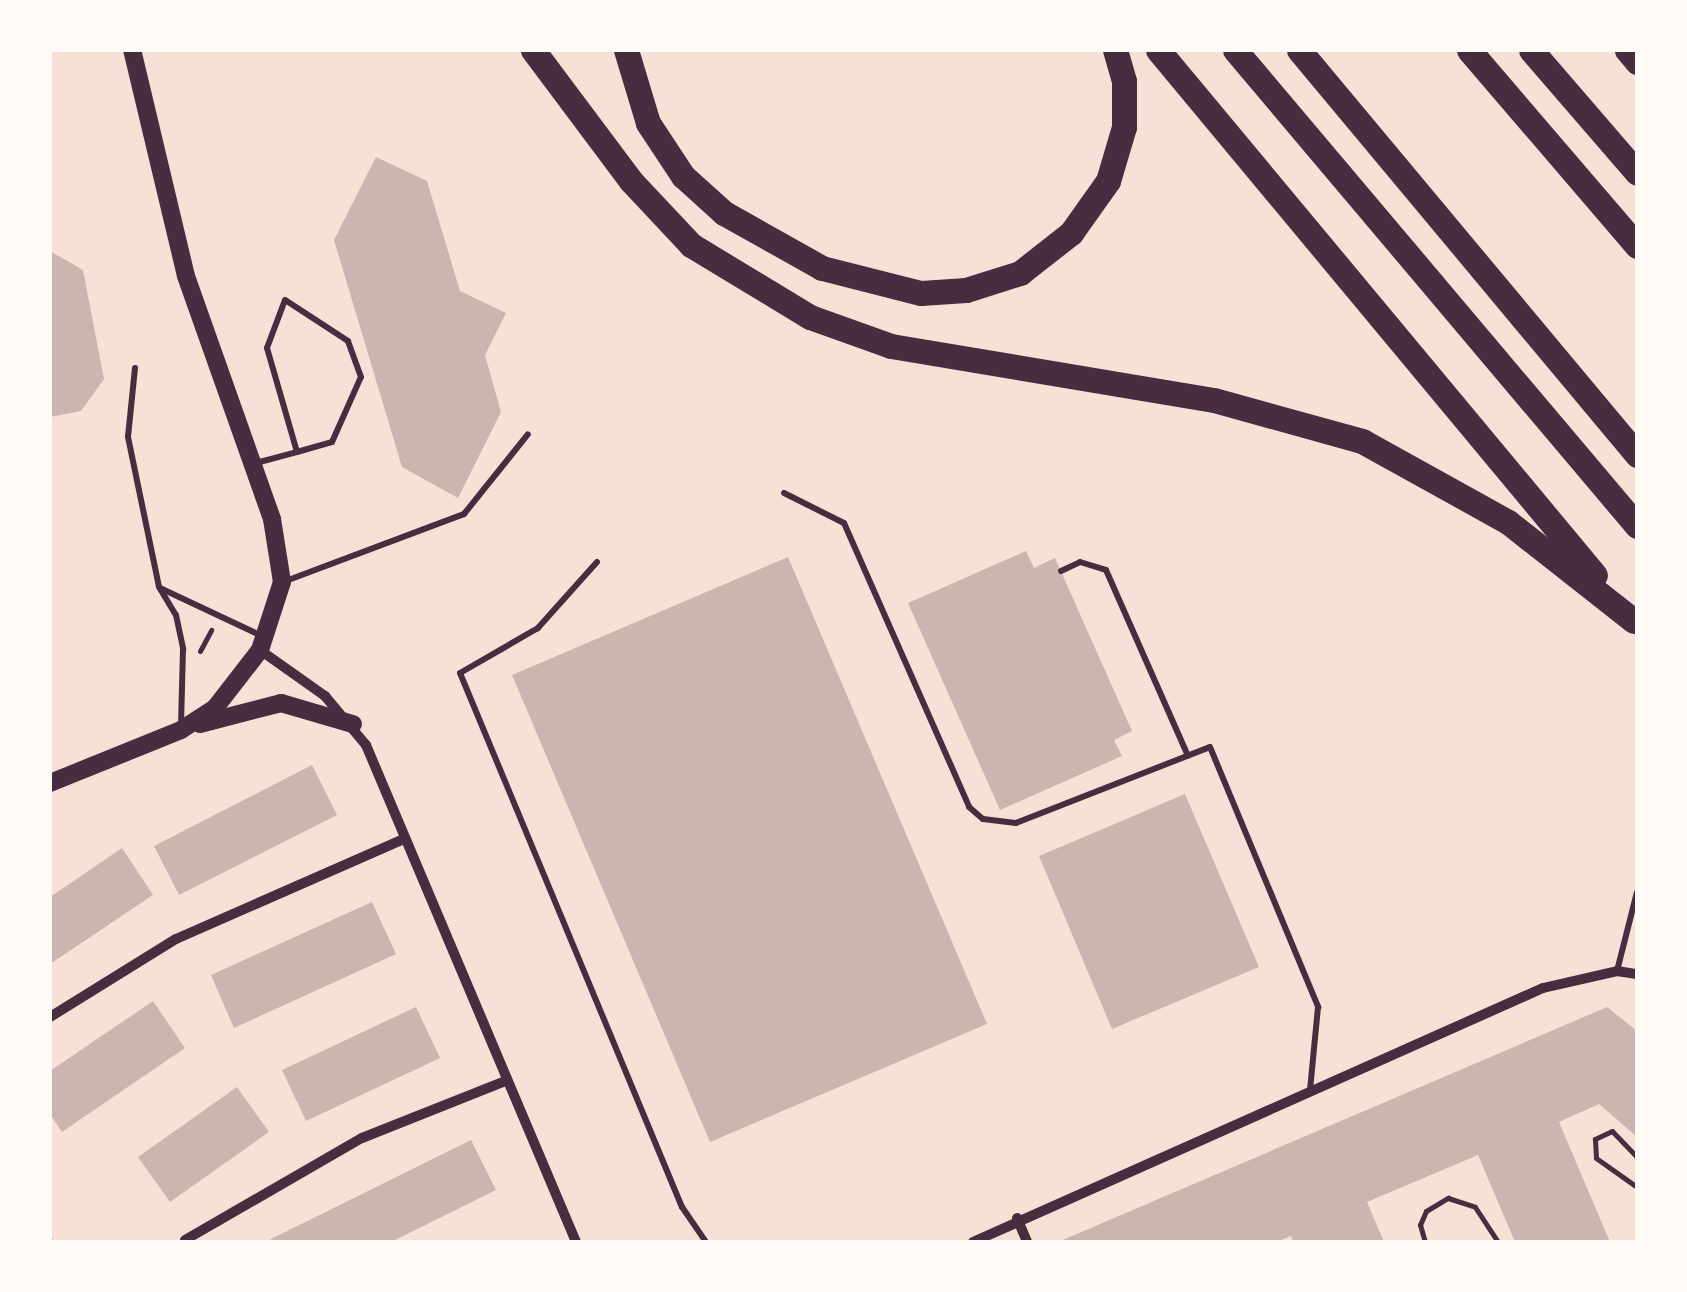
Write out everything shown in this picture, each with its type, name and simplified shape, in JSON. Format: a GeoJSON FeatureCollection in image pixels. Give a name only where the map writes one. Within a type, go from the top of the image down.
{"type":"FeatureCollection","features":[{"type":"Feature","properties":{"kind":"highway"},"geometry":{"type":"LineString","coordinates":[[533,50],[632,181],[691,245],[810,316],[890,346],[1214,400],[1362,442],[1508,522],[1635,623]]}},
{"type":"Feature","properties":{"kind":"highway"},"geometry":{"type":"LineString","coordinates":[[626,50],[648,124],[683,176],[724,213],[822,268],[922,294],[966,290],[1020,273],[1071,233],[1108,181],[1124,126],[1124,81],[1115,50]]}},
{"type":"Feature","properties":{"kind":"highway"},"geometry":{"type":"LineString","coordinates":[[1158,50],[1635,623]]}},
{"type":"Feature","properties":{"kind":"highway"},"geometry":{"type":"LineString","coordinates":[[1235,50],[1637,526]]}},
{"type":"Feature","properties":{"kind":"highway"},"geometry":{"type":"LineString","coordinates":[[1299,50],[1637,455]]}},
{"type":"Feature","properties":{"kind":"highway"},"geometry":{"type":"LineString","coordinates":[[1470,50],[1637,246]]}},
{"type":"Feature","properties":{"kind":"highway"},"geometry":{"type":"LineString","coordinates":[[1532,50],[1637,172]]}},
{"type":"Feature","properties":{"kind":"highway"},"geometry":{"type":"LineString","coordinates":[[1627,50],[1637,62]]}},
{"type":"Feature","properties":{"kind":"street"},"geometry":{"type":"LineString","coordinates":[[132,50],[186,276],[276,535],[282,582],[262,644],[215,708],[180,730]]}},
{"type":"Feature","properties":{"kind":"street"},"geometry":{"type":"LineString","coordinates":[[262,644],[353,724],[576,1242]]}},
{"type":"Feature","properties":{"kind":"street"},"geometry":{"type":"LineString","coordinates":[[50,783],[180,730],[281,703],[353,724]]}},
{"type":"Feature","properties":{"kind":"street"},"geometry":{"type":"LineString","coordinates":[[50,1017],[176,939],[400,840]]}},
{"type":"Feature","properties":{"kind":"street"},"geometry":{"type":"LineString","coordinates":[[973,1242],[1016,1218],[1544,988],[1617,970],[1637,974]]}},
{"type":"Feature","properties":{"kind":"street"},"geometry":{"type":"LineString","coordinates":[[185,1240],[362,1138],[506,1081]]}},
{"type":"Feature","properties":{"kind":"street"},"geometry":{"type":"LineString","coordinates":[[1016,1218],[1027,1242]]}},
{"type":"Feature","properties":{"kind":"lane"},"geometry":{"type":"LineString","coordinates":[[250,465],[297,452],[332,442],[361,377],[348,340],[286,300],[267,348],[297,452]]}},
{"type":"Feature","properties":{"kind":"lane"},"geometry":{"type":"LineString","coordinates":[[135,368],[128,437],[159,587],[176,615],[183,649],[180,730]]}},
{"type":"Feature","properties":{"kind":"lane"},"geometry":{"type":"LineString","coordinates":[[282,582],[464,514],[528,434]]}},
{"type":"Feature","properties":{"kind":"lane"},"geometry":{"type":"LineString","coordinates":[[784,494],[844,523],[969,807],[983,819],[1016,823],[1210,747],[1318,1006],[1310,1090]]}},
{"type":"Feature","properties":{"kind":"lane"},"geometry":{"type":"LineString","coordinates":[[597,562],[538,628],[460,673],[682,1207],[706,1242]]}},
{"type":"Feature","properties":{"kind":"lane"},"geometry":{"type":"LineString","coordinates":[[1061,571],[1080,562],[1106,570],[1188,756]]}},
{"type":"Feature","properties":{"kind":"lane"},"geometry":{"type":"LineString","coordinates":[[159,587],[262,644]]}},
{"type":"Feature","properties":{"kind":"lane"},"geometry":{"type":"LineString","coordinates":[[1617,970],[1637,892]]}},
{"type":"Feature","properties":{"kind":"path"},"geometry":{"type":"LineString","coordinates":[[192,667],[213,627]]}},
{"type":"Feature","properties":{"kind":"path"},"geometry":{"type":"LineString","coordinates":[[1637,1157],[1612,1130],[1595,1139],[1596,1158],[1637,1187]]}},
{"type":"Feature","properties":{"kind":"path"},"geometry":{"type":"LineString","coordinates":[[1424,1242],[1426,1211],[1448,1198],[1475,1207],[1498,1242]]}},
{"type":"Feature","properties":{"kind":"building"},"geometry":{"type":"Polygon","coordinates":[[[376,157],[427,181],[460,291],[506,313],[485,355],[501,412],[458,498],[402,467],[334,240],[376,157]]]}},
{"type":"Feature","properties":{"kind":"building"},"geometry":{"type":"Polygon","coordinates":[[[50,251],[83,270],[104,379],[81,411],[50,417],[50,251]]]}},
{"type":"Feature","properties":{"kind":"building"},"geometry":{"type":"Polygon","coordinates":[[[1026,551],[1034,568],[1055,558],[1132,731],[1114,740],[1122,756],[1000,810],[908,603],[1026,551]]]}},
{"type":"Feature","properties":{"kind":"building"},"geometry":{"type":"Polygon","coordinates":[[[788,557],[987,1024],[710,1142],[512,675],[788,557]]]}},
{"type":"Feature","properties":{"kind":"building"},"geometry":{"type":"Polygon","coordinates":[[[312,765],[337,815],[179,895],[154,846],[312,765]]]}},
{"type":"Feature","properties":{"kind":"building"},"geometry":{"type":"Polygon","coordinates":[[[1185,794],[1259,967],[1112,1029],[1039,856],[1185,794]]]}},
{"type":"Feature","properties":{"kind":"building"},"geometry":{"type":"Polygon","coordinates":[[[122,848],[153,895],[50,964],[50,897],[122,848]]]}},
{"type":"Feature","properties":{"kind":"building"},"geometry":{"type":"Polygon","coordinates":[[[372,902],[396,954],[234,1028],[211,975],[372,902]]]}},
{"type":"Feature","properties":{"kind":"building"},"geometry":{"type":"Polygon","coordinates":[[[153,1001],[185,1048],[62,1132],[50,1114],[50,1071],[153,1001]]]}},
{"type":"Feature","properties":{"kind":"building"},"geometry":{"type":"Polygon","coordinates":[[[416,1007],[440,1058],[306,1121],[282,1070],[416,1007]]]}},
{"type":"Feature","properties":{"kind":"building"},"geometry":{"type":"Polygon","coordinates":[[[1607,1007],[1637,1031],[1637,1137],[1599,1104],[1559,1122],[1610,1242],[1515,1242],[1478,1155],[1367,1202],[1384,1242],[1293,1242],[1291,1236],[1276,1242],[1058,1242],[1607,1007]]]}},
{"type":"Feature","properties":{"kind":"building"},"geometry":{"type":"Polygon","coordinates":[[[237,1087],[269,1132],[170,1202],[138,1157],[237,1087]]]}},
{"type":"Feature","properties":{"kind":"building"},"geometry":{"type":"Polygon","coordinates":[[[471,1140],[496,1190],[391,1242],[265,1242],[471,1140]]]}}]}
